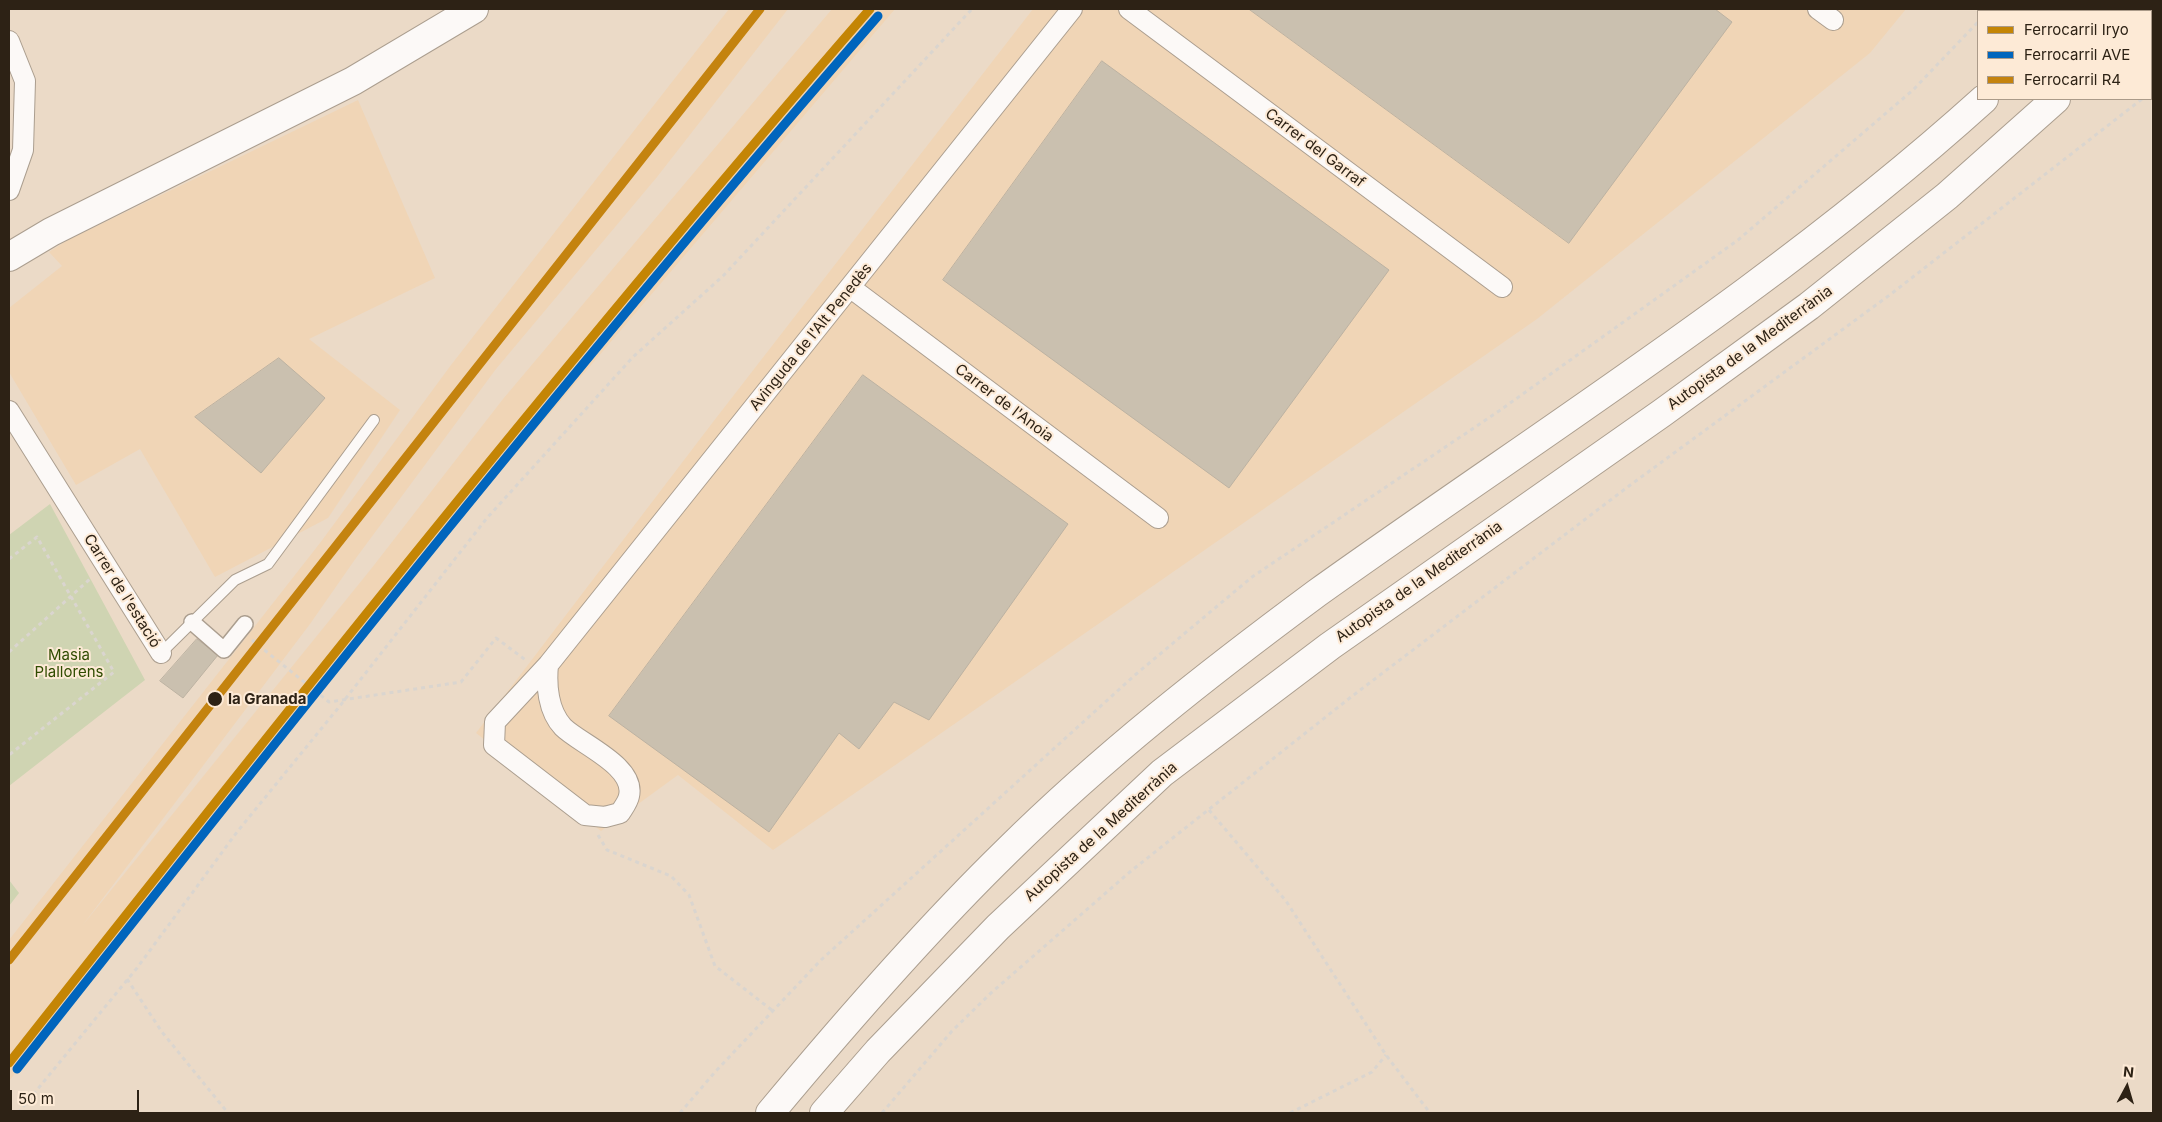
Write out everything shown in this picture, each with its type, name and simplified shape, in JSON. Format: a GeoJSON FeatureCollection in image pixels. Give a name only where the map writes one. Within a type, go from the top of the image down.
{"type":"FeatureCollection","features":[{"type":"Feature","properties":{"kind":"main road"},"geometry":{"type":"LineString","coordinates":[[9,257],[52,232],[353,81],[474,9]]}},
{"type":"Feature","properties":{"kind":"main road"},"geometry":{"type":"LineString","coordinates":[[770,1113],[896,967],[950,908],[1007,850],[1126,743],[1252,641],[1317,593],[1745,294],[1841,221],[1934,144],[1983,100]]}},
{"type":"Feature","properties":{"kind":"main road","name":"Autopista de la Mediterrània"},"geometry":{"type":"LineString","coordinates":[[824,1113],[885,1044],[991,934],[1162,773],[1330,646],[1662,413],[1809,306],[1940,202],[2055,100]]}},
{"type":"Feature","properties":{"kind":"street","name":"Avinguda de l'Alt Penedès"},"geometry":{"type":"LineString","coordinates":[[585,815],[494,745],[495,722],[545,669],[1072,9]]}},
{"type":"Feature","properties":{"kind":"street","name":"Carrer del Garraf"},"geometry":{"type":"LineString","coordinates":[[1129,9],[1502,287]]}},
{"type":"Feature","properties":{"kind":"street"},"geometry":{"type":"LineString","coordinates":[[9,41],[25,81],[23,150],[9,190]]}},
{"type":"Feature","properties":{"kind":"street","name":"Carrer de l'Anoia"},"geometry":{"type":"LineString","coordinates":[[851,288],[1158,518]]}},
{"type":"Feature","properties":{"kind":"street","name":"Carrer de l'estació"},"geometry":{"type":"LineString","coordinates":[[9,410],[160,654]]}},
{"type":"Feature","properties":{"kind":"street"},"geometry":{"type":"LineString","coordinates":[[192,622],[224,650],[245,624]]}},
{"type":"Feature","properties":{"kind":"street"},"geometry":{"type":"LineString","coordinates":[[545,669],[549,702],[562,726],[606,758],[626,776],[629,796],[620,813],[605,817],[585,815]]}},
{"type":"Feature","properties":{"kind":"lane","name":"Carrer de l'estació"},"geometry":{"type":"LineString","coordinates":[[160,654],[235,580],[268,564],[374,420]]}},
{"type":"Feature","properties":{"kind":"path"},"geometry":{"type":"LineString","coordinates":[[18,1113],[127,980],[237,832],[339,708],[487,518],[633,357],[723,276],[972,9]]}},
{"type":"Feature","properties":{"kind":"path"},"geometry":{"type":"LineString","coordinates":[[680,1113],[820,960],[1128,682],[1252,577],[1499,411],[1738,240],[1913,90],[1977,23]]}},
{"type":"Feature","properties":{"kind":"path"},"geometry":{"type":"LineString","coordinates":[[882,1113],[952,1031],[991,993],[1131,871],[1351,697],[1629,486],[1891,294],[2141,100]]}},
{"type":"Feature","properties":{"kind":"path"},"geometry":{"type":"LineString","coordinates":[[9,559],[37,537],[114,672],[9,754]]}},
{"type":"Feature","properties":{"kind":"path"},"geometry":{"type":"LineString","coordinates":[[9,652],[90,579]]}},
{"type":"Feature","properties":{"kind":"path"},"geometry":{"type":"LineString","coordinates":[[252,640],[329,702],[461,682],[496,638],[545,669]]}},
{"type":"Feature","properties":{"kind":"path"},"geometry":{"type":"LineString","coordinates":[[1209,810],[1286,902],[1386,1055],[1430,1113]]}},
{"type":"Feature","properties":{"kind":"path"},"geometry":{"type":"LineString","coordinates":[[585,815],[607,850],[671,876],[689,895],[715,966],[772,1011]]}},
{"type":"Feature","properties":{"kind":"path"},"geometry":{"type":"LineString","coordinates":[[127,980],[162,1032],[228,1113]]}},
{"type":"Feature","properties":{"kind":"path"},"geometry":{"type":"LineString","coordinates":[[1290,1113],[1372,1072],[1386,1055]]}},
{"type":"Feature","properties":{"kind":"shaded area"},"geometry":{"type":"Polygon","coordinates":[[[729,9],[788,9],[657,177],[496,369],[356,558],[310,624],[82,926],[371,569],[503,399],[832,9],[895,9],[399,590],[9,1081],[9,940],[320,543],[451,365],[729,9]]]}},
{"type":"Feature","properties":{"kind":"shaded area"},"geometry":{"type":"Polygon","coordinates":[[[1033,9],[1906,9],[1870,53],[1537,319],[773,850],[678,775],[601,831],[476,733],[713,422],[1033,9]]]}},
{"type":"Feature","properties":{"kind":"shaded area"},"geometry":{"type":"Polygon","coordinates":[[[358,100],[435,278],[309,339],[400,410],[328,518],[215,577],[140,449],[76,485],[9,372],[9,308],[62,266],[49,252],[68,240],[358,100]]]}},
{"type":"Feature","properties":{"kind":"green space","name":"Masia Plallorens"},"geometry":{"type":"Polygon","coordinates":[[[50,504],[145,680],[9,786],[9,535],[50,504]]]}},
{"type":"Feature","properties":{"kind":"green space"},"geometry":{"type":"Polygon","coordinates":[[[9,880],[19,893],[9,906],[9,880]]]}},
{"type":"Feature","properties":{"kind":"building"},"geometry":{"type":"Polygon","coordinates":[[[1249,9],[1715,9],[1732,22],[1569,243],[1249,9]]]}},
{"type":"Feature","properties":{"kind":"building"},"geometry":{"type":"Polygon","coordinates":[[[1102,61],[1389,270],[1229,488],[943,280],[1102,61]]]}},
{"type":"Feature","properties":{"kind":"building"},"geometry":{"type":"Polygon","coordinates":[[[279,358],[325,398],[261,473],[195,417],[279,358]]]}},
{"type":"Feature","properties":{"kind":"building"},"geometry":{"type":"Polygon","coordinates":[[[863,375],[1068,524],[929,720],[894,702],[859,749],[839,733],[769,832],[609,716],[863,375]]]}},
{"type":"Feature","properties":{"kind":"building"},"geometry":{"type":"Polygon","coordinates":[[[197,639],[218,655],[183,698],[160,681],[197,639]]]}},
{"type":"Feature","properties":{"kind":"rail line","name":"R4"},"geometry":{"type":"LineString","coordinates":[[9,960],[760,9]]}},
{"type":"Feature","properties":{"kind":"rail line","name":"Iryo"},"geometry":{"type":"LineString","coordinates":[[9,1063],[433,531],[649,268],[870,9]]}},
{"type":"Feature","properties":{"kind":"rail line","name":"AVE"},"geometry":{"type":"LineString","coordinates":[[17,1069],[441,537],[657,275],[878,16]]}},
{"type":"Feature","properties":{"kind":"place","name":"la Granada"},"geometry":{"type":"Point","coordinates":[215,699]}}]}
